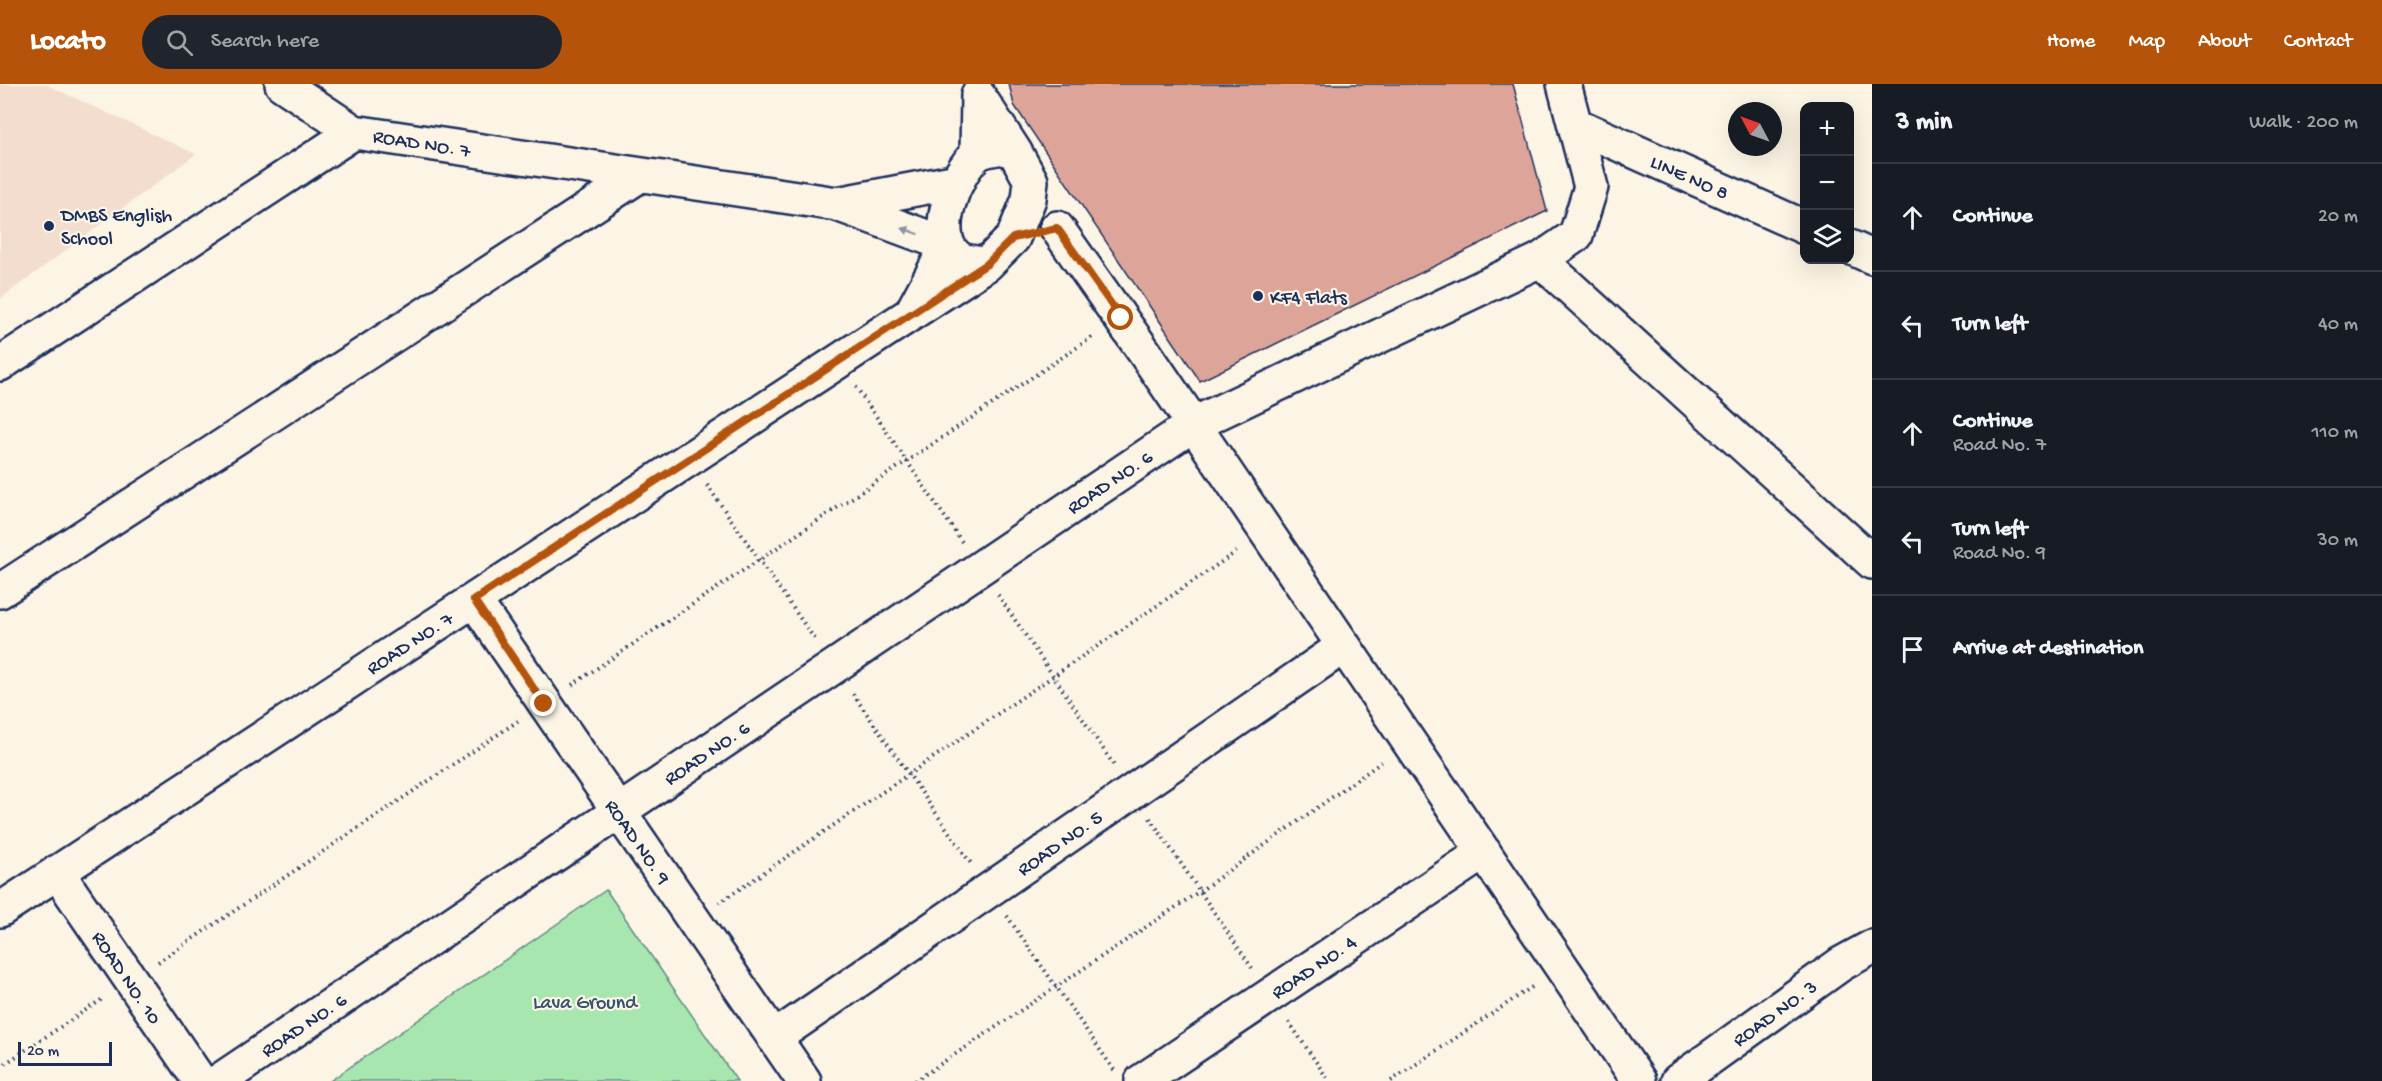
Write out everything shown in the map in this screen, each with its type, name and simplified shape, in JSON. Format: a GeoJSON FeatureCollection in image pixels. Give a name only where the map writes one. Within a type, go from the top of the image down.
{"type":"FeatureCollection","features":[{"type":"Feature","properties":{"kind":"street"},"geometry":{"type":"LineString","coordinates":[[282,84],[354,132]]}},
{"type":"Feature","properties":{"kind":"street","name":"ROAD NO. 6"},"geometry":{"type":"LineString","coordinates":[[219,1081],[1194,424],[1540,260],[1576,236],[1591,187],[1564,84]]}},
{"type":"Feature","properties":{"kind":"street"},"geometry":{"type":"LineString","coordinates":[[976,90],[1015,152],[1057,228],[1194,424],[1639,1081]]}},
{"type":"Feature","properties":{"kind":"street"},"geometry":{"type":"LineString","coordinates":[[976,90],[977,154],[958,181],[945,217],[945,240],[956,256],[969,262],[987,264],[1013,238],[1029,199],[1031,181]]}},
{"type":"Feature","properties":{"kind":"street","name":"LINE NO 8"},"geometry":{"type":"LineString","coordinates":[[1576,125],[1800,225]]}},
{"type":"Feature","properties":{"kind":"street","name":"ROAD NO. 7"},"geometry":{"type":"LineString","coordinates":[[0,364],[354,132],[837,204]]}},
{"type":"Feature","properties":{"kind":"street"},"geometry":{"type":"LineString","coordinates":[[977,154],[1002,147],[1015,152]]}},
{"type":"Feature","properties":{"kind":"street"},"geometry":{"type":"LineString","coordinates":[[0,591],[640,175]]}},
{"type":"Feature","properties":{"kind":"street"},"geometry":{"type":"LineString","coordinates":[[837,204],[958,181]]}},
{"type":"Feature","properties":{"kind":"street"},"geometry":{"type":"LineString","coordinates":[[837,204],[948,245],[909,316]]}},
{"type":"Feature","properties":{"kind":"street"},"geometry":{"type":"LineString","coordinates":[[1013,238],[1057,228]]}},
{"type":"Feature","properties":{"kind":"street"},"geometry":{"type":"LineString","coordinates":[[1854,249],[1872,257]]}},
{"type":"Feature","properties":{"kind":"street"},"geometry":{"type":"LineString","coordinates":[[1540,260],[1872,562]]}},
{"type":"Feature","properties":{"kind":"street","name":"ROAD NO. 7"},"geometry":{"type":"LineString","coordinates":[[0,910],[987,264]]}},
{"type":"Feature","properties":{"kind":"street","name":"ROAD NO. 9"},"geometry":{"type":"LineString","coordinates":[[474,600],[804,1081]]}},
{"type":"Feature","properties":{"kind":"street","name":"ROAD NO. 5"},"geometry":{"type":"LineString","coordinates":[[774,1038],[1344,646]]}},
{"type":"Feature","properties":{"kind":"street","name":"ROAD NO. 4"},"geometry":{"type":"LineString","coordinates":[[1129,1076],[1270,995],[1484,852]]}},
{"type":"Feature","properties":{"kind":"street","name":"ROAD NO. 10"},"geometry":{"type":"LineString","coordinates":[[57,872],[200,1081]]}},
{"type":"Feature","properties":{"kind":"street","name":"ROAD NO. 3"},"geometry":{"type":"LineString","coordinates":[[1678,1081],[1841,964],[1872,947]]}},
{"type":"Feature","properties":{"kind":"path"},"geometry":{"type":"LineString","coordinates":[[839,362],[1329,1081]]}},
{"type":"Feature","properties":{"kind":"path"},"geometry":{"type":"LineString","coordinates":[[690,459],[1057,988],[1129,1076]]}},
{"type":"Feature","properties":{"kind":"path"},"geometry":{"type":"LineString","coordinates":[[694,921],[1266,531]]}},
{"type":"Feature","properties":{"kind":"path"},"geometry":{"type":"LineString","coordinates":[[915,1081],[1200,891],[1410,742]]}},
{"type":"Feature","properties":{"kind":"path"},"geometry":{"type":"LineString","coordinates":[[1391,1081],[1562,967]]}},
{"type":"Feature","properties":{"kind":"shaded area","name":"DMBS English School"},"geometry":{"type":"Polygon","coordinates":[[[0,84],[45,84],[196,154],[0,299],[0,84]]]}},
{"type":"Feature","properties":{"kind":"green space","name":"Lava Ground"},"geometry":{"type":"Polygon","coordinates":[[[606,890],[737,1081],[330,1081],[606,890]]]}},
{"type":"Feature","properties":{"kind":"building","name":"KF4 Flats"},"geometry":{"type":"Polygon","coordinates":[[[1009,84],[1513,84],[1547,211],[1200,381],[1014,105],[1009,84]]]}},
{"type":"Feature","properties":{"kind":"place","name":"DMBS English School"},"geometry":{"type":"Point","coordinates":[49,226]}},
{"type":"Feature","properties":{"kind":"place","name":"KF4 Flats"},"geometry":{"type":"Point","coordinates":[1258,296]}},
{"type":"Feature","properties":{"kind":"route"},"geometry":{"type":"LineString","coordinates":[[544,704],[474,600],[987,264],[1013,238],[1057,228],[1121,318]]}}]}
